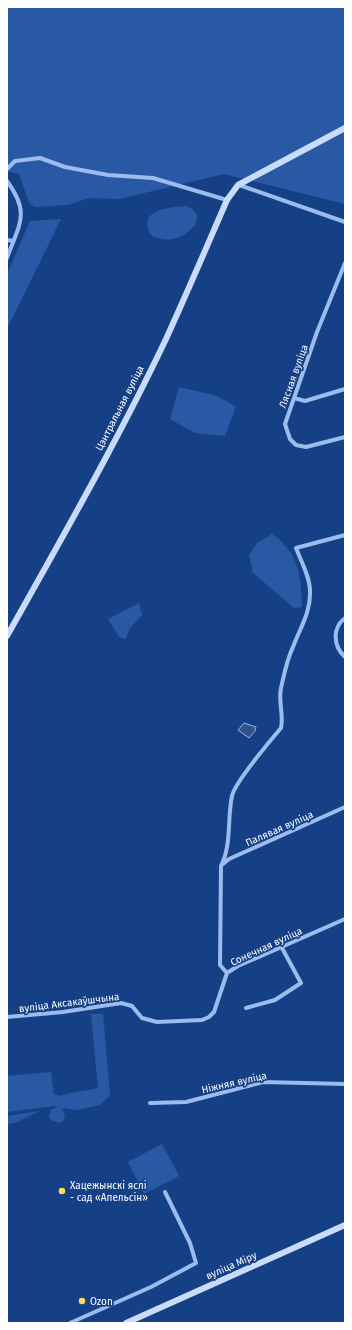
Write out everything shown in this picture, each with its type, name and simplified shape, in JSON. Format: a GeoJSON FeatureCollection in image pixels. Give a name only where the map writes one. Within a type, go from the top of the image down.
{"type":"FeatureCollection","features":[{"type":"Feature","properties":{"kind":"street"},"geometry":{"type":"LineString","coordinates":[[238,185],[345,128]]}},
{"type":"Feature","properties":{"kind":"street"},"geometry":{"type":"LineString","coordinates":[[7,169],[15,161],[40,158],[65,167],[108,175],[153,178],[227,200]]}},
{"type":"Feature","properties":{"kind":"street"},"geometry":{"type":"LineString","coordinates":[[7,181],[19,200],[22,210],[20,223],[7,258]]}},
{"type":"Feature","properties":{"kind":"street"},"geometry":{"type":"LineString","coordinates":[[238,185],[345,222]]}},
{"type":"Feature","properties":{"kind":"street","name":"Цэнтральная вуліца"},"geometry":{"type":"LineString","coordinates":[[7,636],[61,541],[133,405],[166,339],[227,200],[238,185]]}},
{"type":"Feature","properties":{"kind":"street"},"geometry":{"type":"LineString","coordinates":[[7,240],[13,241]]}},
{"type":"Feature","properties":{"kind":"street","name":"Лясная вуліца"},"geometry":{"type":"LineString","coordinates":[[345,263],[317,332],[285,424],[290,439],[296,445],[306,447],[345,437]]}},
{"type":"Feature","properties":{"kind":"street"},"geometry":{"type":"LineString","coordinates":[[294,398],[305,401],[345,389]]}},
{"type":"Feature","properties":{"kind":"street"},"geometry":{"type":"LineString","coordinates":[[227,973],[220,965],[221,866],[226,855],[232,794],[245,774],[281,728],[281,690],[292,648],[308,614],[310,605],[308,581],[296,548],[345,535]]}},
{"type":"Feature","properties":{"kind":"street"},"geometry":{"type":"LineString","coordinates":[[345,618],[338,624],[335,631],[338,651],[345,657]]}},
{"type":"Feature","properties":{"kind":"street","name":"Палявая вуліца"},"geometry":{"type":"LineString","coordinates":[[221,866],[229,859],[345,807]]}},
{"type":"Feature","properties":{"kind":"street","name":"Сонечная вуліца"},"geometry":{"type":"LineString","coordinates":[[132,1006],[142,1018],[157,1022],[202,1020],[209,1017],[214,1012],[227,973],[238,966],[282,948],[345,919]]}},
{"type":"Feature","properties":{"kind":"street"},"geometry":{"type":"LineString","coordinates":[[246,1008],[274,1000],[301,983],[282,948]]}},
{"type":"Feature","properties":{"kind":"street","name":"вуліца Аксакаўшчына"},"geometry":{"type":"LineString","coordinates":[[7,1017],[63,1012],[121,1003],[132,1006]]}},
{"type":"Feature","properties":{"kind":"street","name":"Ніжняя вуліца"},"geometry":{"type":"LineString","coordinates":[[150,1103],[186,1102],[262,1082],[345,1084]]}},
{"type":"Feature","properties":{"kind":"street","name":"вуліца Міру"},"geometry":{"type":"LineString","coordinates":[[70,1323],[151,1287],[196,1263],[190,1243],[165,1192]]}},
{"type":"Feature","properties":{"kind":"street","name":"вуліца Міру"},"geometry":{"type":"LineString","coordinates":[[126,1323],[345,1225]]}},
{"type":"Feature","properties":{"kind":"shaded area"},"geometry":{"type":"Polygon","coordinates":[[[7,7],[345,7],[345,204],[224,174],[119,199],[89,198],[68,205],[35,207],[29,203],[19,174],[7,171],[7,7]]]}},
{"type":"Feature","properties":{"kind":"shaded area"},"geometry":{"type":"Polygon","coordinates":[[[186,206],[194,210],[197,216],[196,222],[186,233],[179,237],[162,239],[153,236],[150,233],[147,222],[149,217],[154,213],[166,208],[186,206]]]}},
{"type":"Feature","properties":{"kind":"shaded area"},"geometry":{"type":"Polygon","coordinates":[[[61,219],[7,329],[7,274],[30,221],[61,219]]]}},
{"type":"Feature","properties":{"kind":"shaded area"},"geometry":{"type":"Polygon","coordinates":[[[179,387],[214,395],[236,406],[225,436],[195,433],[170,419],[179,387]]]}},
{"type":"Feature","properties":{"kind":"shaded area"},"geometry":{"type":"Polygon","coordinates":[[[272,534],[288,549],[297,566],[301,585],[302,607],[294,608],[253,573],[249,555],[257,543],[272,534]]]}},
{"type":"Feature","properties":{"kind":"shaded area"},"geometry":{"type":"Polygon","coordinates":[[[139,603],[142,615],[130,628],[126,639],[119,637],[108,619],[139,603]]]}},
{"type":"Feature","properties":{"kind":"shaded area"},"geometry":{"type":"Polygon","coordinates":[[[244,723],[256,727],[255,731],[249,738],[238,730],[244,723]]]}},
{"type":"Feature","properties":{"kind":"shaded area"},"geometry":{"type":"Polygon","coordinates":[[[91,1014],[103,1014],[110,1095],[100,1105],[76,1110],[62,1108],[65,1116],[63,1121],[59,1123],[51,1120],[49,1116],[51,1110],[57,1107],[55,1106],[7,1112],[7,1076],[51,1072],[54,1094],[61,1096],[98,1088],[91,1014]]]}},
{"type":"Feature","properties":{"kind":"shaded area"},"geometry":{"type":"Polygon","coordinates":[[[39,1111],[15,1123],[7,1124],[7,1116],[39,1111]]]}},
{"type":"Feature","properties":{"kind":"shaded area"},"geometry":{"type":"Polygon","coordinates":[[[162,1144],[179,1176],[144,1194],[128,1162],[162,1144]]]}},
{"type":"Feature","properties":{"kind":"place","name":"Хацежынскі яслі - сад «Апельсін»"},"geometry":{"type":"Point","coordinates":[62,1191]}},
{"type":"Feature","properties":{"kind":"place","name":"Ozon"},"geometry":{"type":"Point","coordinates":[82,1301]}}]}
